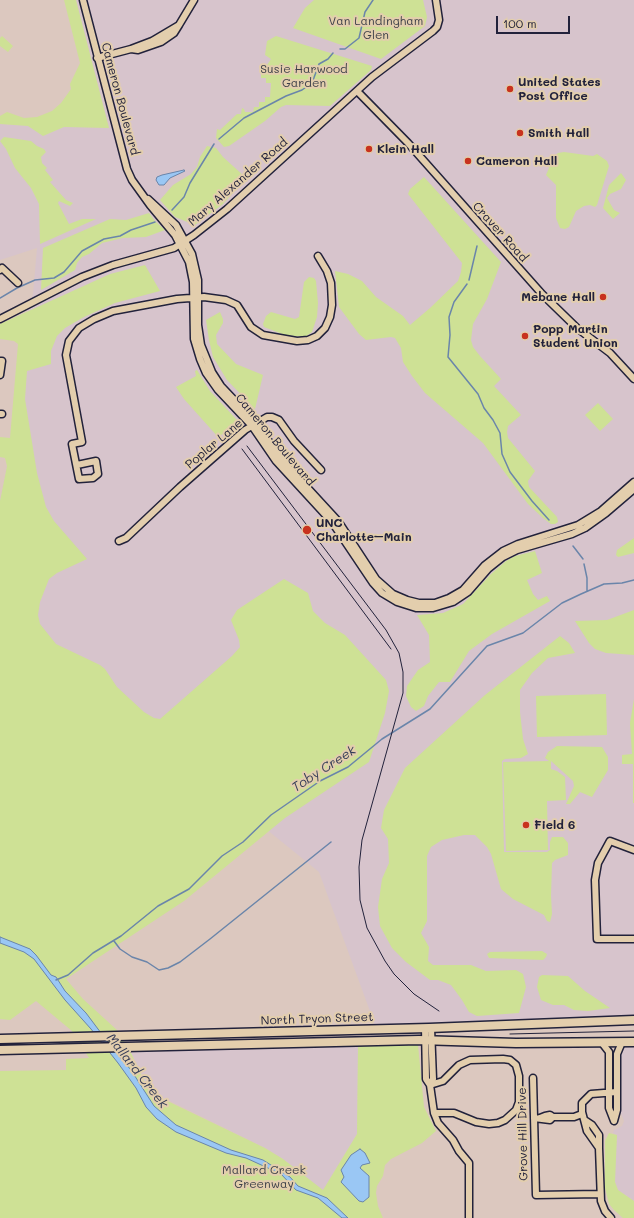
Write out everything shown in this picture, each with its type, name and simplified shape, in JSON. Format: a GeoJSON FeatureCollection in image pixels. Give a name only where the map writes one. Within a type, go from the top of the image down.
{"type":"FeatureCollection","features":[{"type":"Feature","properties":{"kind":"main road","name":"North Tryon Street"},"geometry":{"type":"LineString","coordinates":[[0,1039],[428,1028],[634,1020]]}},
{"type":"Feature","properties":{"kind":"main road"},"geometry":{"type":"LineString","coordinates":[[0,1043],[34,1038]]}},
{"type":"Feature","properties":{"kind":"main road","name":"North Tryon Street"},"geometry":{"type":"LineString","coordinates":[[0,1050],[428,1040],[516,1043],[634,1042]]}},
{"type":"Feature","properties":{"kind":"street","name":"Cameron Boulevard"},"geometry":{"type":"LineString","coordinates":[[82,0],[126,166],[132,180],[183,242],[191,268],[196,297],[194,339],[202,363],[215,386],[254,425],[278,456],[340,528],[372,573],[384,587],[407,600],[422,603],[435,603],[450,598],[461,592],[485,565],[506,550],[583,523],[601,511],[634,482]]}},
{"type":"Feature","properties":{"kind":"street"},"geometry":{"type":"LineString","coordinates":[[98,58],[131,50],[138,50],[161,42],[174,33],[194,0]]}},
{"type":"Feature","properties":{"kind":"street","name":"Mary Alexander Road"},"geometry":{"type":"LineString","coordinates":[[0,319],[96,271],[172,249],[183,242],[227,209],[382,69],[435,29],[439,20],[436,0]]}},
{"type":"Feature","properties":{"kind":"street","name":"Craver Road"},"geometry":{"type":"LineString","coordinates":[[357,91],[408,143],[542,294],[572,324],[610,353],[634,379]]}},
{"type":"Feature","properties":{"kind":"street"},"geometry":{"type":"LineString","coordinates":[[76,465],[72,444],[82,442],[66,362],[66,350],[70,338],[84,324],[113,310],[196,297],[223,300],[236,304],[242,310],[251,327],[263,335],[297,341],[310,339],[325,328],[330,317],[332,305],[331,283],[318,256]]}},
{"type":"Feature","properties":{"kind":"street"},"geometry":{"type":"LineString","coordinates":[[0,270],[2,268],[18,283]]}},
{"type":"Feature","properties":{"kind":"street"},"geometry":{"type":"LineString","coordinates":[[0,361],[2,361],[0,375]]}},
{"type":"Feature","properties":{"kind":"street","name":"Poplar Lane"},"geometry":{"type":"LineString","coordinates":[[119,541],[128,536],[190,478],[254,425],[270,416],[279,420],[294,441],[321,470]]}},
{"type":"Feature","properties":{"kind":"street","name":"Cameron Boulevard"},"geometry":{"type":"LineString","coordinates":[[340,528],[373,583],[382,593],[404,605],[419,608],[433,608],[447,604],[462,597],[473,588],[490,567],[510,553],[585,528],[606,513],[634,489]]}},
{"type":"Feature","properties":{"kind":"street"},"geometry":{"type":"LineString","coordinates":[[634,850],[610,841],[598,863],[595,877],[597,939],[634,938]]}},
{"type":"Feature","properties":{"kind":"street"},"geometry":{"type":"LineString","coordinates":[[428,1028],[426,1079],[430,1084],[434,1113],[440,1126],[453,1140],[460,1153],[469,1163],[469,1218]]}},
{"type":"Feature","properties":{"kind":"street"},"geometry":{"type":"LineString","coordinates":[[602,1042],[609,1052],[610,1111],[614,1121],[617,1114],[617,1054],[622,1042]]}},
{"type":"Feature","properties":{"kind":"street"},"geometry":{"type":"LineString","coordinates":[[430,1084],[443,1081],[459,1065],[470,1060],[507,1060],[514,1063],[518,1073],[520,1099],[512,1114],[502,1122],[482,1123],[454,1113],[434,1113]]}},
{"type":"Feature","properties":{"kind":"street","name":"Grove Hill Drive"},"geometry":{"type":"LineString","coordinates":[[533,1078],[537,1118],[536,1195],[600,1194]]}},
{"type":"Feature","properties":{"kind":"street"},"geometry":{"type":"LineString","coordinates":[[611,1218],[603,1207],[600,1194],[599,1148],[590,1136],[586,1121],[582,1114],[582,1103],[588,1095],[617,1092]]}},
{"type":"Feature","properties":{"kind":"street"},"geometry":{"type":"LineString","coordinates":[[537,1118],[550,1120],[553,1117],[571,1117],[582,1114]]}},
{"type":"Feature","properties":{"kind":"shaded area"},"geometry":{"type":"Polygon","coordinates":[[[76,0],[634,0],[634,1016],[375,1025],[319,872],[102,696],[0,587],[0,501],[7,466],[25,318],[33,294],[37,248],[0,260],[0,124],[109,128],[76,0]]]}},
{"type":"Feature","properties":{"kind":"shaded area"},"geometry":{"type":"Polygon","coordinates":[[[358,1046],[357,1134],[323,1191],[283,1159],[265,1148],[168,1100],[157,1097],[145,1083],[131,1052],[358,1046]]]}},
{"type":"Feature","properties":{"kind":"shaded area"},"geometry":{"type":"Polygon","coordinates":[[[623,1047],[634,1047],[634,1201],[618,1190],[615,1182],[617,1135],[613,1133],[614,1130],[622,1126],[624,1121],[620,1111],[618,1054],[623,1047]]]}},
{"type":"Feature","properties":{"kind":"green space"},"geometry":{"type":"Polygon","coordinates":[[[64,0],[76,0],[109,128],[64,127],[43,136],[28,126],[0,124],[0,116],[7,112],[24,118],[37,117],[52,111],[61,103],[71,89],[70,84],[80,63],[64,0]]]}},
{"type":"Feature","properties":{"kind":"green space","name":"Van Landingham Glen"},"geometry":{"type":"Polygon","coordinates":[[[314,0],[423,0],[427,17],[425,26],[381,59],[293,28],[305,8],[314,0]]]}},
{"type":"Feature","properties":{"kind":"green space"},"geometry":{"type":"Polygon","coordinates":[[[2,36],[13,46],[8,52],[0,46],[0,38],[2,36]]]}},
{"type":"Feature","properties":{"kind":"green space","name":"Susie Harwood Garden"},"geometry":{"type":"Polygon","coordinates":[[[276,36],[372,66],[371,70],[330,106],[286,105],[281,107],[265,121],[229,146],[224,147],[216,138],[217,129],[220,130],[237,114],[241,114],[242,108],[245,112],[253,112],[254,107],[259,107],[259,102],[265,102],[265,97],[270,97],[271,83],[266,83],[266,78],[261,78],[261,74],[271,59],[265,55],[267,41],[276,36]]]}},
{"type":"Feature","properties":{"kind":"green space"},"geometry":{"type":"Polygon","coordinates":[[[4,137],[31,141],[44,149],[46,152],[41,157],[42,163],[47,168],[45,170],[53,180],[50,182],[66,200],[73,203],[70,206],[59,201],[58,203],[69,224],[82,219],[96,219],[40,244],[39,204],[31,188],[15,168],[6,149],[0,141],[4,137]]]}},
{"type":"Feature","properties":{"kind":"green space"},"geometry":{"type":"Polygon","coordinates":[[[207,146],[216,148],[223,157],[244,176],[243,182],[223,204],[195,225],[175,217],[160,200],[173,185],[191,174],[197,167],[200,157],[207,146]]]}},
{"type":"Feature","properties":{"kind":"green space"},"geometry":{"type":"Polygon","coordinates":[[[564,152],[593,156],[597,154],[607,161],[609,166],[597,205],[595,207],[590,205],[584,206],[576,211],[569,227],[565,229],[560,228],[556,218],[556,185],[546,175],[549,168],[547,163],[558,153],[564,152]]]}},
{"type":"Feature","properties":{"kind":"green space"},"geometry":{"type":"Polygon","coordinates":[[[621,173],[626,180],[621,189],[610,194],[607,198],[614,210],[620,213],[613,219],[603,208],[609,185],[621,173]]]}},
{"type":"Feature","properties":{"kind":"green space"},"geometry":{"type":"Polygon","coordinates":[[[424,177],[501,262],[487,299],[473,324],[471,340],[473,347],[501,379],[494,386],[521,415],[508,426],[508,438],[535,471],[528,481],[529,487],[557,517],[558,522],[555,524],[551,524],[528,504],[483,443],[425,393],[403,362],[401,348],[395,338],[391,337],[366,340],[359,334],[339,307],[335,271],[348,274],[362,281],[376,297],[403,316],[410,325],[458,281],[462,263],[408,194],[410,189],[424,177]]]}},
{"type":"Feature","properties":{"kind":"green space"},"geometry":{"type":"Polygon","coordinates":[[[149,213],[165,230],[146,237],[123,238],[102,243],[89,254],[82,257],[77,263],[75,270],[41,290],[43,248],[110,219],[126,220],[149,213]]]}},
{"type":"Feature","properties":{"kind":"green space","name":"Mallard Creek Greenway"},"geometry":{"type":"Polygon","coordinates":[[[145,265],[160,291],[115,303],[84,317],[65,328],[57,336],[51,351],[51,364],[27,371],[25,399],[37,473],[46,507],[54,521],[87,559],[57,573],[49,579],[40,602],[38,615],[40,624],[56,644],[100,665],[105,669],[117,687],[144,712],[154,718],[160,719],[232,656],[240,647],[239,640],[231,620],[237,610],[284,579],[308,593],[313,611],[325,623],[345,635],[386,680],[389,691],[385,713],[369,762],[285,818],[184,901],[66,979],[83,999],[117,1030],[132,1055],[145,1083],[155,1095],[265,1148],[283,1159],[323,1190],[357,1134],[358,1046],[418,1045],[424,1107],[436,1131],[422,1143],[391,1159],[385,1165],[383,1176],[377,1186],[376,1193],[378,1206],[383,1218],[0,1218],[0,1071],[66,1070],[66,1059],[89,1058],[72,1031],[36,1001],[10,1020],[0,1019],[0,501],[7,466],[5,458],[0,457],[0,437],[10,438],[18,344],[14,341],[0,339],[0,324],[110,274],[145,265]]]}},
{"type":"Feature","properties":{"kind":"green space"},"geometry":{"type":"Polygon","coordinates":[[[309,277],[314,278],[316,281],[318,303],[317,317],[312,332],[305,337],[285,335],[264,327],[263,324],[266,316],[271,312],[295,319],[299,317],[304,282],[309,277]]]}},
{"type":"Feature","properties":{"kind":"green space"},"geometry":{"type":"Polygon","coordinates":[[[220,312],[223,323],[216,335],[217,344],[236,364],[263,375],[255,409],[227,380],[213,357],[206,320],[220,312]]]}},
{"type":"Feature","properties":{"kind":"green space"},"geometry":{"type":"Polygon","coordinates":[[[197,370],[210,391],[238,421],[238,424],[218,437],[184,399],[176,387],[196,376],[195,371],[197,370]]]}},
{"type":"Feature","properties":{"kind":"green space"},"geometry":{"type":"Polygon","coordinates":[[[598,403],[613,419],[600,431],[585,415],[598,403]]]}},
{"type":"Feature","properties":{"kind":"green space"},"geometry":{"type":"Polygon","coordinates":[[[634,538],[634,553],[618,557],[616,555],[617,550],[634,538]]]}},
{"type":"Feature","properties":{"kind":"green space"},"geometry":{"type":"Polygon","coordinates":[[[535,551],[542,573],[527,580],[533,594],[538,600],[547,596],[550,601],[492,634],[469,651],[450,682],[439,682],[428,696],[424,706],[416,711],[411,707],[406,696],[407,686],[418,670],[430,662],[429,635],[417,615],[443,613],[463,604],[491,574],[506,561],[515,556],[535,551]]]}},
{"type":"Feature","properties":{"kind":"green space"},"geometry":{"type":"Polygon","coordinates":[[[634,610],[634,655],[606,653],[595,649],[589,643],[575,621],[607,620],[634,610]]]}},
{"type":"Feature","properties":{"kind":"green space"},"geometry":{"type":"Polygon","coordinates":[[[560,636],[569,643],[575,653],[548,658],[532,673],[520,690],[520,712],[523,739],[528,754],[521,758],[505,759],[502,761],[504,852],[547,852],[550,850],[550,842],[552,837],[563,837],[568,843],[568,855],[555,860],[552,863],[552,914],[550,922],[547,921],[544,915],[513,899],[501,889],[491,854],[487,847],[475,835],[464,835],[442,840],[431,847],[427,856],[427,921],[421,933],[429,947],[428,961],[433,965],[471,965],[486,971],[516,970],[523,974],[526,987],[519,1013],[477,1016],[469,1012],[451,985],[438,980],[430,980],[406,962],[392,948],[380,926],[378,907],[382,879],[389,863],[388,839],[381,828],[384,810],[405,768],[485,695],[560,636]]]}},
{"type":"Feature","properties":{"kind":"green space"},"geometry":{"type":"Polygon","coordinates":[[[606,694],[607,735],[537,737],[536,696],[606,694]]]}},
{"type":"Feature","properties":{"kind":"green space"},"geometry":{"type":"Polygon","coordinates":[[[634,699],[633,803],[633,764],[622,764],[622,755],[632,754],[630,723],[634,699]]]}},
{"type":"Feature","properties":{"kind":"green space","name":"Field 6"},"geometry":{"type":"Polygon","coordinates":[[[557,746],[602,747],[608,757],[608,770],[592,797],[580,792],[570,804],[566,804],[574,786],[573,781],[551,761],[551,769],[557,771],[565,777],[566,800],[547,801],[548,850],[506,851],[503,762],[549,761],[545,758],[548,752],[557,746]]]}},
{"type":"Feature","properties":{"kind":"green space"},"geometry":{"type":"Polygon","coordinates":[[[542,951],[547,954],[543,960],[489,958],[487,954],[490,952],[542,951]]]}},
{"type":"Feature","properties":{"kind":"green space"},"geometry":{"type":"Polygon","coordinates":[[[542,975],[568,976],[585,991],[610,1008],[588,1011],[574,1010],[564,1005],[553,1005],[541,1000],[537,987],[539,977],[542,975]]]}},
{"type":"Feature","properties":{"kind":"green space"},"geometry":{"type":"Polygon","coordinates":[[[609,1133],[617,1135],[615,1182],[618,1190],[634,1201],[634,1218],[623,1218],[609,1204],[605,1188],[605,1141],[609,1133]]]}},
{"type":"Feature","properties":{"kind":"water"},"geometry":{"type":"Polygon","coordinates":[[[185,171],[170,178],[164,185],[159,185],[156,180],[157,177],[162,175],[185,171]]]}},
{"type":"Feature","properties":{"kind":"water"},"geometry":{"type":"Polygon","coordinates":[[[0,937],[30,949],[36,955],[51,975],[56,977],[65,991],[86,1013],[131,1070],[154,1106],[176,1125],[231,1150],[263,1160],[290,1177],[298,1186],[327,1198],[348,1218],[342,1218],[318,1198],[296,1190],[281,1174],[246,1158],[226,1153],[176,1132],[157,1119],[146,1107],[136,1088],[118,1063],[91,1029],[65,1000],[34,959],[24,952],[0,943],[0,937]]]}},
{"type":"Feature","properties":{"kind":"water"},"geometry":{"type":"Polygon","coordinates":[[[360,1149],[365,1153],[370,1163],[362,1165],[360,1168],[369,1176],[369,1197],[363,1202],[359,1201],[341,1182],[344,1177],[341,1170],[351,1155],[360,1149]]]}},
{"type":"Feature","properties":{"kind":"waterway"},"geometry":{"type":"LineString","coordinates":[[340,49],[345,49],[359,38],[365,12],[373,0]]}},
{"type":"Feature","properties":{"kind":"waterway"},"geometry":{"type":"LineString","coordinates":[[219,139],[244,118],[286,96],[302,90],[312,83],[319,64],[328,59],[333,53]]}},
{"type":"Feature","properties":{"kind":"waterway"},"geometry":{"type":"LineString","coordinates":[[172,210],[184,197],[190,183],[214,144]]}},
{"type":"Feature","properties":{"kind":"waterway"},"geometry":{"type":"LineString","coordinates":[[0,298],[35,280],[54,278],[64,272],[82,251],[104,239],[120,236],[131,230],[155,222]]}},
{"type":"Feature","properties":{"kind":"waterway"},"geometry":{"type":"LineString","coordinates":[[469,280],[477,246]]}},
{"type":"Feature","properties":{"kind":"waterway"},"geometry":{"type":"LineString","coordinates":[[467,284],[454,302],[449,317],[450,335],[448,357],[478,394],[484,408],[493,420],[500,433],[502,454],[510,472],[532,501],[549,520]]}},
{"type":"Feature","properties":{"kind":"waterway"},"geometry":{"type":"LineString","coordinates":[[573,546],[583,559]]}},
{"type":"Feature","properties":{"kind":"waterway"},"geometry":{"type":"LineString","coordinates":[[584,564],[587,578],[587,591]]}},
{"type":"Feature","properties":{"kind":"waterway","name":"Toby Creek"},"geometry":{"type":"LineString","coordinates":[[56,980],[68,975],[93,953],[121,936],[158,906],[189,889],[222,856],[243,842],[271,815],[320,781],[348,767],[382,739],[430,709],[487,646],[523,633],[562,603],[581,594],[604,584],[622,583],[634,580]]}},
{"type":"Feature","properties":{"kind":"waterway"},"geometry":{"type":"LineString","coordinates":[[114,941],[120,949],[132,957],[147,962],[159,970],[168,968],[180,962],[210,939],[331,842]]}},
{"type":"Feature","properties":{"kind":"tram line"},"geometry":{"type":"LineString","coordinates":[[247,446],[386,630],[399,653],[403,672],[403,693],[362,840],[359,867],[360,900],[367,928],[394,974],[414,994],[439,1011]]}},
{"type":"Feature","properties":{"kind":"tram line"},"geometry":{"type":"LineString","coordinates":[[242,449],[391,649]]}},
{"type":"Feature","properties":{"kind":"tram line"},"geometry":{"type":"LineString","coordinates":[[510,1034],[634,1031]]}},
{"type":"Feature","properties":{"kind":"place","name":"United States Post Office"},"geometry":{"type":"Point","coordinates":[510,89]}},
{"type":"Feature","properties":{"kind":"place","name":"Smith Hall"},"geometry":{"type":"Point","coordinates":[520,133]}},
{"type":"Feature","properties":{"kind":"place","name":"Klein Hall"},"geometry":{"type":"Point","coordinates":[369,149]}},
{"type":"Feature","properties":{"kind":"place","name":"Cameron Hall"},"geometry":{"type":"Point","coordinates":[468,161]}},
{"type":"Feature","properties":{"kind":"place","name":"Mebane Hall"},"geometry":{"type":"Point","coordinates":[603,297]}},
{"type":"Feature","properties":{"kind":"place","name":"Popp Martin Student Union"},"geometry":{"type":"Point","coordinates":[525,336]}},
{"type":"Feature","properties":{"kind":"place","name":"UNC Charlotte–Main"},"geometry":{"type":"Point","coordinates":[307,530]}},
{"type":"Feature","properties":{"kind":"place","name":"Field 6"},"geometry":{"type":"Point","coordinates":[526,825]}},
{"type":"Feature","properties":{"kind":"water label","name":"Mallard Creek"},"geometry":{"type":"Point","coordinates":[137,1071]}}]}
